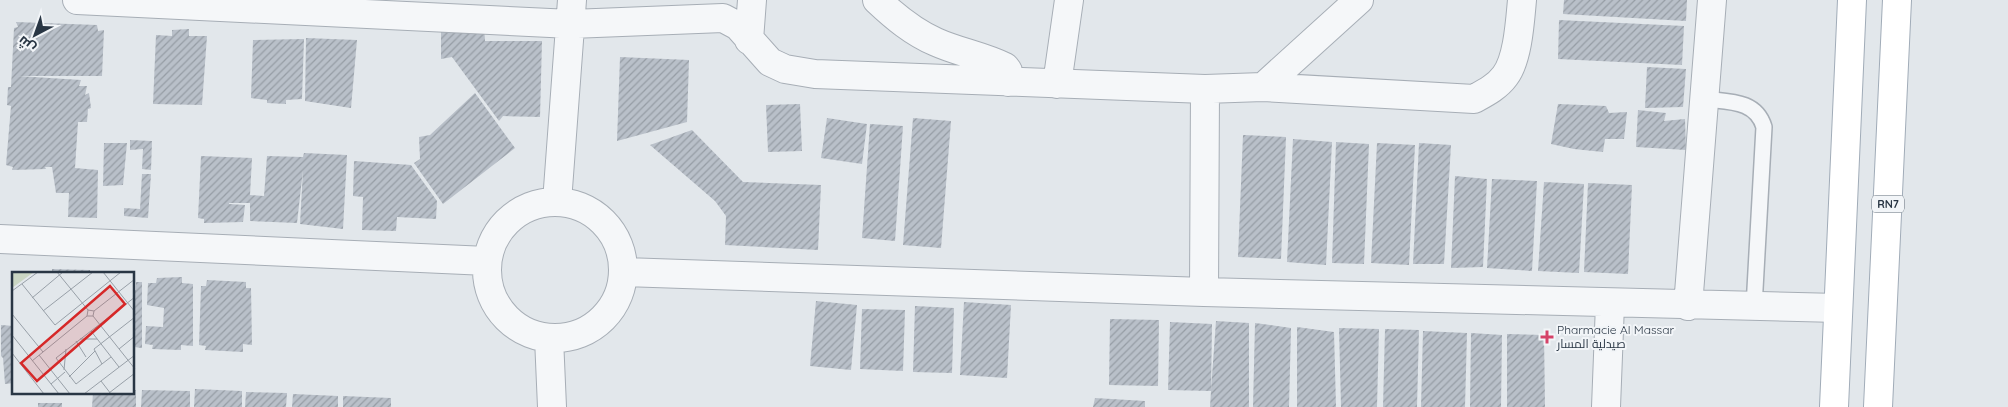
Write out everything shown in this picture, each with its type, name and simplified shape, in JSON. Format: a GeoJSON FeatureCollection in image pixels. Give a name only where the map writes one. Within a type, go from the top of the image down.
{"type":"FeatureCollection","features":[{"type":"Feature","properties":{"kind":"main road"},"geometry":{"type":"LineString","coordinates":[[1834,407],[1852,0]]}},
{"type":"Feature","properties":{"kind":"main road","name":"RN7"},"geometry":{"type":"LineString","coordinates":[[1878,407],[1897,0]]}},
{"type":"Feature","properties":{"kind":"street"},"geometry":{"type":"LineString","coordinates":[[77,0],[571,12],[723,18],[738,26],[770,62],[785,69],[815,74],[1205,89],[1263,87],[1474,99],[1493,88],[1506,75],[1513,56],[1519,29],[1522,0]]}},
{"type":"Feature","properties":{"kind":"street"},"geometry":{"type":"LineString","coordinates":[[749,40],[752,0]]}},
{"type":"Feature","properties":{"kind":"street"},"geometry":{"type":"LineString","coordinates":[[877,0],[895,18],[915,32],[936,42],[1005,67],[1008,71],[1008,82]]}},
{"type":"Feature","properties":{"kind":"street"},"geometry":{"type":"LineString","coordinates":[[1057,84],[1069,0]]}},
{"type":"Feature","properties":{"kind":"street"},"geometry":{"type":"LineString","coordinates":[[1263,87],[1359,0]]}},
{"type":"Feature","properties":{"kind":"street"},"geometry":{"type":"LineString","coordinates":[[1688,306],[1706,99],[1712,0]]}},
{"type":"Feature","properties":{"kind":"street"},"geometry":{"type":"LineString","coordinates":[[557,202],[571,12]]}},
{"type":"Feature","properties":{"kind":"street"},"geometry":{"type":"LineString","coordinates":[[1204,292],[1205,89]]}},
{"type":"Feature","properties":{"kind":"street"},"geometry":{"type":"LineString","coordinates":[[557,202],[574,204],[591,212],[605,223],[615,237],[622,254],[624,272],[620,293],[609,313],[592,328],[572,336],[549,338],[528,333],[510,321],[496,304],[488,284],[487,261],[492,242],[503,225],[518,212],[537,204],[557,202]]}},
{"type":"Feature","properties":{"kind":"street"},"geometry":{"type":"LineString","coordinates":[[0,238],[487,261]]}},
{"type":"Feature","properties":{"kind":"street"},"geometry":{"type":"LineString","coordinates":[[624,272],[1204,292],[1688,306],[1838,308]]}},
{"type":"Feature","properties":{"kind":"street"},"geometry":{"type":"LineString","coordinates":[[1606,407],[1610,304]]}},
{"type":"Feature","properties":{"kind":"street"},"geometry":{"type":"LineString","coordinates":[[549,338],[552,407]]}},
{"type":"Feature","properties":{"kind":"lane"},"geometry":{"type":"LineString","coordinates":[[1706,99],[1746,105],[1758,114],[1764,127],[1754,307]]}},
{"type":"Feature","properties":{"kind":"building"},"geometry":{"type":"Polygon","coordinates":[[[1564,0],[1687,0],[1686,21],[1563,14],[1564,0]]]}},
{"type":"Feature","properties":{"kind":"building"},"geometry":{"type":"Polygon","coordinates":[[[1559,20],[1684,26],[1682,65],[1558,59],[1559,20]]]}},
{"type":"Feature","properties":{"kind":"building"},"geometry":{"type":"Polygon","coordinates":[[[16,22],[97,25],[98,31],[104,30],[102,76],[18,76],[81,80],[79,86],[87,86],[85,95],[89,93],[91,108],[88,109],[87,122],[78,122],[75,168],[98,170],[97,218],[68,217],[69,193],[56,193],[52,167],[45,167],[46,169],[12,170],[13,167],[6,165],[11,106],[7,105],[8,87],[11,87],[14,28],[18,27],[16,22]]]}},
{"type":"Feature","properties":{"kind":"building"},"geometry":{"type":"Polygon","coordinates":[[[441,23],[484,24],[485,41],[542,41],[540,117],[503,116],[499,121],[452,57],[441,59],[441,23]]]}},
{"type":"Feature","properties":{"kind":"building"},"geometry":{"type":"Polygon","coordinates":[[[189,29],[189,36],[207,36],[202,105],[153,104],[156,35],[172,36],[172,30],[189,29]]]}},
{"type":"Feature","properties":{"kind":"building"},"geometry":{"type":"Polygon","coordinates":[[[306,38],[357,40],[351,108],[305,101],[306,38]]]}},
{"type":"Feature","properties":{"kind":"building"},"geometry":{"type":"Polygon","coordinates":[[[304,39],[302,99],[286,100],[286,104],[267,103],[267,100],[251,98],[253,40],[304,39]]]}},
{"type":"Feature","properties":{"kind":"building"},"geometry":{"type":"Polygon","coordinates":[[[620,57],[689,60],[687,122],[617,141],[620,57]]]}},
{"type":"Feature","properties":{"kind":"building"},"geometry":{"type":"Polygon","coordinates":[[[1647,67],[1686,69],[1683,107],[1645,108],[1647,67]]]}},
{"type":"Feature","properties":{"kind":"building"},"geometry":{"type":"Polygon","coordinates":[[[475,93],[515,148],[443,204],[414,163],[420,159],[419,137],[430,135],[475,93]]]}},
{"type":"Feature","properties":{"kind":"building"},"geometry":{"type":"Polygon","coordinates":[[[800,104],[802,151],[768,152],[766,105],[800,104]]]}},
{"type":"Feature","properties":{"kind":"building"},"geometry":{"type":"Polygon","coordinates":[[[1558,104],[1606,106],[1609,113],[1627,112],[1624,139],[1605,139],[1603,152],[1551,144],[1558,104]]]}},
{"type":"Feature","properties":{"kind":"building"},"geometry":{"type":"Polygon","coordinates":[[[1638,110],[1666,113],[1664,121],[1685,119],[1686,150],[1636,147],[1638,110]]]}},
{"type":"Feature","properties":{"kind":"building"},"geometry":{"type":"Polygon","coordinates":[[[827,118],[867,124],[862,164],[821,158],[827,118]]]}},
{"type":"Feature","properties":{"kind":"building"},"geometry":{"type":"Polygon","coordinates":[[[913,118],[951,121],[941,248],[903,245],[913,118]]]}},
{"type":"Feature","properties":{"kind":"building"},"geometry":{"type":"Polygon","coordinates":[[[870,124],[903,126],[895,241],[862,238],[870,124]]]}},
{"type":"Feature","properties":{"kind":"building"},"geometry":{"type":"Polygon","coordinates":[[[692,130],[743,182],[821,185],[818,250],[725,245],[726,216],[715,201],[650,145],[692,130]]]}},
{"type":"Feature","properties":{"kind":"building"},"geometry":{"type":"Polygon","coordinates":[[[1243,135],[1286,137],[1281,259],[1238,257],[1243,135]]]}},
{"type":"Feature","properties":{"kind":"building"},"geometry":{"type":"Polygon","coordinates":[[[1293,139],[1332,142],[1326,265],[1287,262],[1293,139]]]}},
{"type":"Feature","properties":{"kind":"building"},"geometry":{"type":"Polygon","coordinates":[[[130,140],[152,141],[151,170],[142,169],[143,149],[130,150],[130,140]]]}},
{"type":"Feature","properties":{"kind":"building"},"geometry":{"type":"Polygon","coordinates":[[[1336,142],[1369,144],[1364,264],[1332,263],[1336,142]]]}},
{"type":"Feature","properties":{"kind":"building"},"geometry":{"type":"Polygon","coordinates":[[[104,143],[127,143],[123,185],[103,186],[104,143]]]}},
{"type":"Feature","properties":{"kind":"building"},"geometry":{"type":"Polygon","coordinates":[[[1377,143],[1415,145],[1409,265],[1371,263],[1377,143]]]}},
{"type":"Feature","properties":{"kind":"building"},"geometry":{"type":"Polygon","coordinates":[[[1419,143],[1451,145],[1444,264],[1413,264],[1419,143]]]}},
{"type":"Feature","properties":{"kind":"building"},"geometry":{"type":"Polygon","coordinates":[[[304,153],[347,155],[343,229],[300,224],[303,170],[297,223],[250,221],[250,203],[229,203],[245,205],[243,222],[204,223],[204,219],[198,218],[201,156],[252,158],[250,195],[264,196],[267,156],[303,157],[304,153]]]}},
{"type":"Feature","properties":{"kind":"building"},"geometry":{"type":"Polygon","coordinates":[[[354,161],[411,165],[437,201],[436,219],[397,217],[396,231],[362,230],[363,197],[353,196],[354,161]]]}},
{"type":"Feature","properties":{"kind":"building"},"geometry":{"type":"Polygon","coordinates":[[[142,174],[151,174],[148,218],[124,216],[124,208],[140,209],[142,174]]]}},
{"type":"Feature","properties":{"kind":"building"},"geometry":{"type":"Polygon","coordinates":[[[1455,176],[1487,179],[1483,267],[1451,268],[1455,176]]]}},
{"type":"Feature","properties":{"kind":"building"},"geometry":{"type":"Polygon","coordinates":[[[1492,179],[1537,181],[1532,271],[1487,268],[1492,179]]]}},
{"type":"Feature","properties":{"kind":"building"},"geometry":{"type":"Polygon","coordinates":[[[1544,182],[1584,184],[1579,273],[1538,271],[1544,182]]]}},
{"type":"Feature","properties":{"kind":"building"},"geometry":{"type":"Polygon","coordinates":[[[1588,183],[1632,185],[1628,274],[1584,272],[1588,183]]]}},
{"type":"Feature","properties":{"kind":"building"},"geometry":{"type":"Polygon","coordinates":[[[52,269],[90,270],[90,272],[52,272],[52,269]]]}},
{"type":"Feature","properties":{"kind":"building"},"geometry":{"type":"Polygon","coordinates":[[[182,277],[182,283],[193,284],[193,346],[181,345],[181,350],[152,349],[153,345],[145,344],[146,326],[163,327],[164,308],[147,305],[148,283],[156,283],[157,278],[182,277]]]}},
{"type":"Feature","properties":{"kind":"building"},"geometry":{"type":"Polygon","coordinates":[[[207,280],[246,282],[246,288],[251,288],[252,345],[243,344],[243,352],[205,350],[206,346],[199,345],[201,286],[206,286],[207,280]]]}},
{"type":"Feature","properties":{"kind":"building"},"geometry":{"type":"Polygon","coordinates":[[[136,282],[142,282],[142,348],[135,347],[136,282]]]}},
{"type":"Feature","properties":{"kind":"building"},"geometry":{"type":"Polygon","coordinates":[[[816,301],[857,305],[851,370],[810,366],[816,301]]]}},
{"type":"Feature","properties":{"kind":"building"},"geometry":{"type":"Polygon","coordinates":[[[964,302],[1011,305],[1007,378],[960,375],[964,302]]]}},
{"type":"Feature","properties":{"kind":"building"},"geometry":{"type":"Polygon","coordinates":[[[915,306],[954,308],[952,373],[913,372],[915,306]]]}},
{"type":"Feature","properties":{"kind":"building"},"geometry":{"type":"Polygon","coordinates":[[[862,309],[905,310],[903,371],[860,369],[862,309]]]}},
{"type":"Feature","properties":{"kind":"building"},"geometry":{"type":"Polygon","coordinates":[[[1110,319],[1159,320],[1158,386],[1109,385],[1110,319]]]}},
{"type":"Feature","properties":{"kind":"building"},"geometry":{"type":"Polygon","coordinates":[[[1216,321],[1249,323],[1249,407],[1210,407],[1211,391],[1168,390],[1170,322],[1212,324],[1211,390],[1216,321]]]}},
{"type":"Feature","properties":{"kind":"building"},"geometry":{"type":"Polygon","coordinates":[[[1255,323],[1291,328],[1289,407],[1253,407],[1255,323]]]}},
{"type":"Feature","properties":{"kind":"building"},"geometry":{"type":"Polygon","coordinates":[[[1,325],[12,326],[12,383],[5,384],[3,358],[1,356],[1,325]]]}},
{"type":"Feature","properties":{"kind":"building"},"geometry":{"type":"Polygon","coordinates":[[[1297,327],[1334,332],[1336,407],[1297,407],[1297,327]]]}},
{"type":"Feature","properties":{"kind":"building"},"geometry":{"type":"Polygon","coordinates":[[[1339,328],[1379,329],[1377,407],[1341,407],[1339,328]]]}},
{"type":"Feature","properties":{"kind":"building"},"geometry":{"type":"Polygon","coordinates":[[[1385,329],[1419,330],[1417,407],[1383,407],[1385,329]]]}},
{"type":"Feature","properties":{"kind":"building"},"geometry":{"type":"Polygon","coordinates":[[[1423,331],[1467,333],[1465,407],[1421,407],[1423,331]]]}},
{"type":"Feature","properties":{"kind":"building"},"geometry":{"type":"Polygon","coordinates":[[[1471,333],[1502,335],[1501,407],[1470,407],[1471,333]]]}},
{"type":"Feature","properties":{"kind":"building"},"geometry":{"type":"Polygon","coordinates":[[[1507,334],[1544,335],[1545,407],[1507,407],[1507,334]]]}},
{"type":"Feature","properties":{"kind":"building"},"geometry":{"type":"Polygon","coordinates":[[[195,389],[242,391],[242,407],[194,407],[195,389]]]}},
{"type":"Feature","properties":{"kind":"building"},"geometry":{"type":"Polygon","coordinates":[[[136,390],[136,407],[92,407],[93,394],[135,394],[136,390]]]}},
{"type":"Feature","properties":{"kind":"building"},"geometry":{"type":"Polygon","coordinates":[[[142,390],[190,391],[190,407],[141,407],[142,390]]]}},
{"type":"Feature","properties":{"kind":"building"},"geometry":{"type":"Polygon","coordinates":[[[246,392],[287,393],[286,407],[245,407],[246,392]]]}},
{"type":"Feature","properties":{"kind":"building"},"geometry":{"type":"Polygon","coordinates":[[[293,394],[338,396],[338,407],[292,407],[293,394]]]}},
{"type":"Feature","properties":{"kind":"building"},"geometry":{"type":"Polygon","coordinates":[[[343,396],[391,398],[391,407],[343,407],[343,396]]]}},
{"type":"Feature","properties":{"kind":"building"},"geometry":{"type":"Polygon","coordinates":[[[1095,398],[1145,401],[1145,407],[1093,407],[1095,398]]]}},
{"type":"Feature","properties":{"kind":"building"},"geometry":{"type":"Polygon","coordinates":[[[38,403],[62,403],[62,407],[38,407],[38,403]]]}},
{"type":"Feature","properties":{"kind":"place","name":"Pharmacie Al Massar صيدلية المسار"},"geometry":{"type":"Point","coordinates":[1547,337]}}]}
